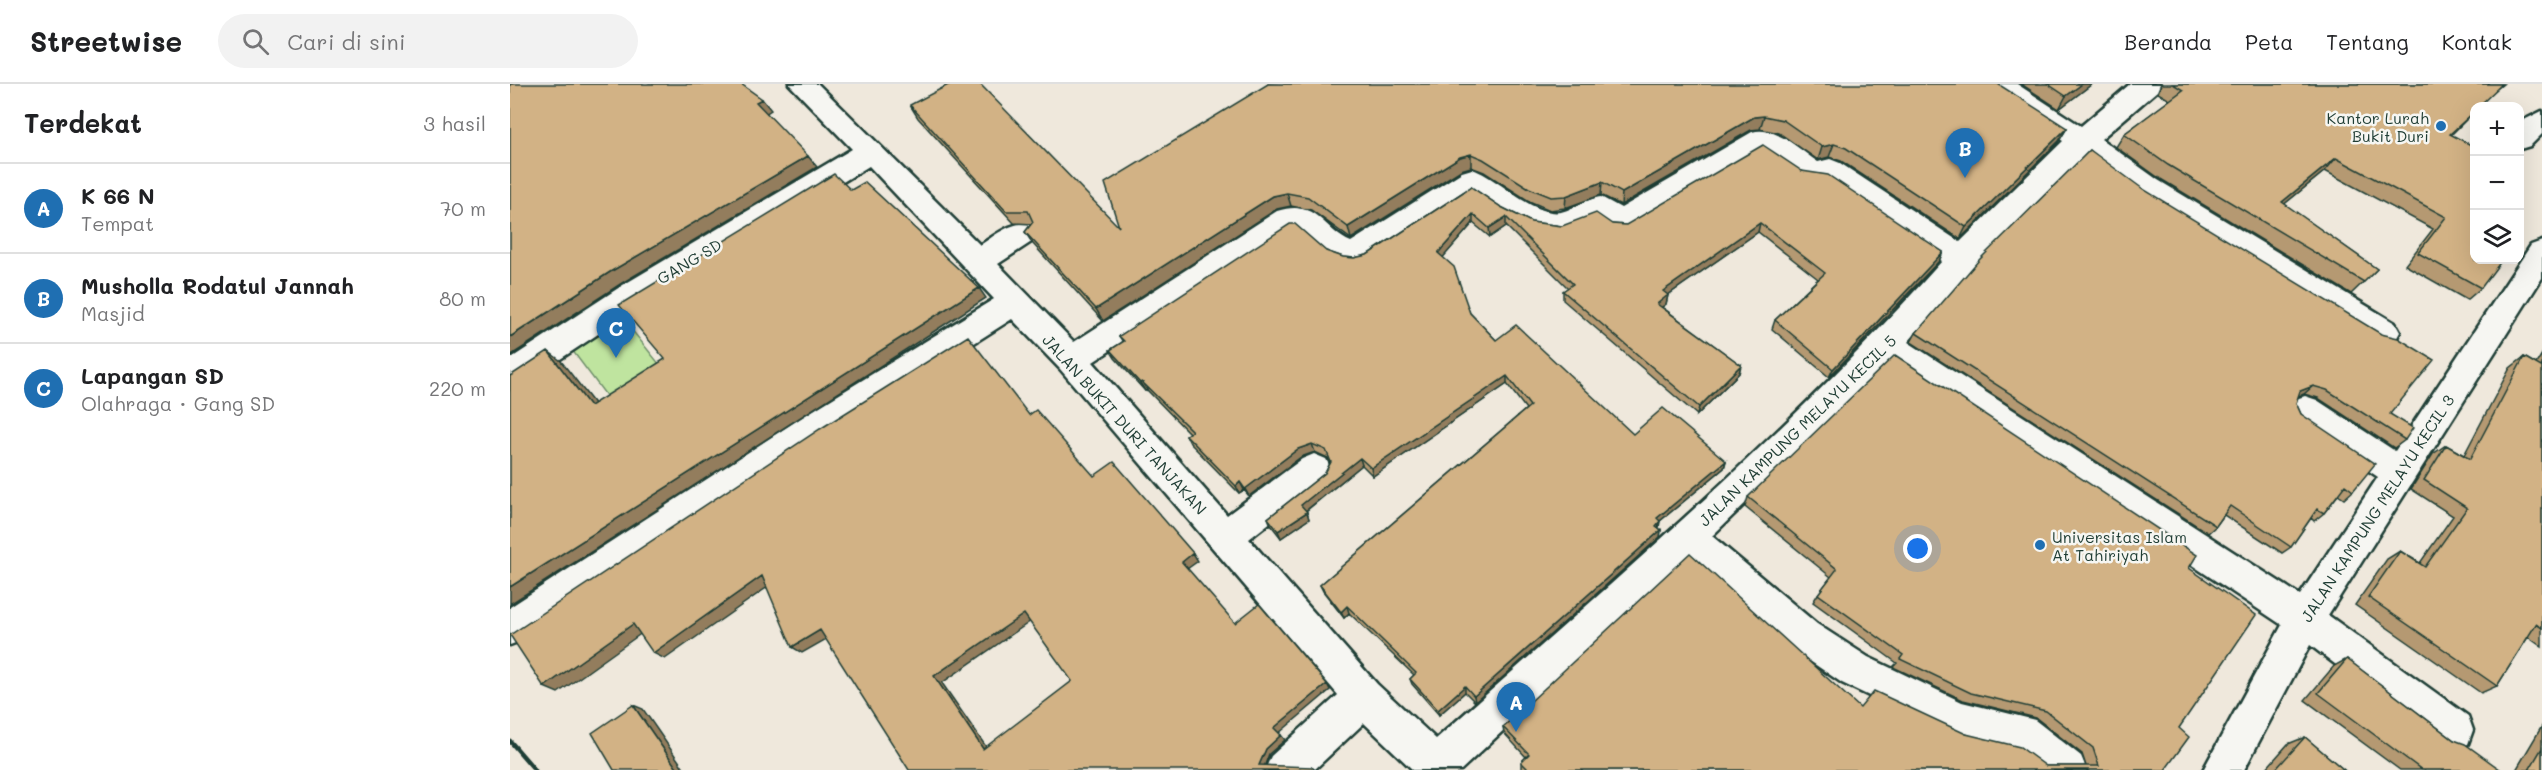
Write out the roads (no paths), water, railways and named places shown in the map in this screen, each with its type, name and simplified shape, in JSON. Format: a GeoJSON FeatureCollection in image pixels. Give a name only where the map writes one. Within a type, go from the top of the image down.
{"type":"FeatureCollection","features":[{"type":"Feature","properties":{"kind":"street","name":"JALAN BUKIT DURI TANJAKAN"},"geometry":{"type":"LineString","coordinates":[[802,84],[871,151],[1071,360],[1364,697],[1438,768]]}},
{"type":"Feature","properties":{"kind":"street"},"geometry":{"type":"LineString","coordinates":[[1997,84],[2082,140],[2148,188],[2384,332]]}},
{"type":"Feature","properties":{"kind":"street","name":"JALAN KAMPUNG MELAYU KECIL 5"},"geometry":{"type":"LineString","coordinates":[[1438,768],[1687,537],[1887,345],[1962,259],[2082,140],[2147,84]]}},
{"type":"Feature","properties":{"kind":"street"},"geometry":{"type":"LineString","coordinates":[[2524,134],[2542,122]]}},
{"type":"Feature","properties":{"kind":"street"},"geometry":{"type":"LineString","coordinates":[[1071,360],[1287,219],[1306,221],[1342,254],[1356,254],[1472,180],[1486,187],[1515,212],[1535,218],[1566,223],[1589,208],[1601,208],[1620,223],[1762,139],[1814,174],[1830,170],[1962,259]]}},
{"type":"Feature","properties":{"kind":"street","name":"GANG SD"},"geometry":{"type":"LineString","coordinates":[[510,376],[634,294],[871,151]]}},
{"type":"Feature","properties":{"kind":"street"},"geometry":{"type":"LineString","coordinates":[[978,261],[1023,233]]}},
{"type":"Feature","properties":{"kind":"street","name":"JALAN KAMPUNG MELAYU KECIL 3"},"geometry":{"type":"LineString","coordinates":[[2223,770],[2306,620],[2542,252]]}},
{"type":"Feature","properties":{"kind":"street"},"geometry":{"type":"LineString","coordinates":[[510,628],[816,426],[1014,302]]}},
{"type":"Feature","properties":{"kind":"street"},"geometry":{"type":"LineString","coordinates":[[1887,345],[2306,620],[2454,730]]}},
{"type":"Feature","properties":{"kind":"street"},"geometry":{"type":"LineString","coordinates":[[2305,410],[2400,473]]}},
{"type":"Feature","properties":{"kind":"street"},"geometry":{"type":"LineString","coordinates":[[1225,537],[1314,469]]}},
{"type":"Feature","properties":{"kind":"street"},"geometry":{"type":"LineString","coordinates":[[1687,537],[1804,636],[1855,670],[1959,720],[2021,734],[2067,770]]}},
{"type":"Feature","properties":{"kind":"street"},"geometry":{"type":"LineString","coordinates":[[1286,770],[1364,697]]}},
{"type":"Feature","properties":{"kind":"railway"},"geometry":{"type":"LineString","coordinates":[[510,741],[535,770]]}},
{"type":"Feature","properties":{"kind":"place","name":"Kantor Lurah Bukit Duri"},"geometry":{"type":"Point","coordinates":[2441,126]}},
{"type":"Feature","properties":{"kind":"place","name":"Musholla Rodatul Jannah"},"geometry":{"type":"Point","coordinates":[1965,178]}},
{"type":"Feature","properties":{"kind":"place","name":"Lapangan SD"},"geometry":{"type":"Point","coordinates":[616,358]}},
{"type":"Feature","properties":{"kind":"place","name":"Universitas Islam At Tahiriyah"},"geometry":{"type":"Point","coordinates":[2040,545]}},
{"type":"Feature","properties":{"kind":"place","name":"K 66 N"},"geometry":{"type":"Point","coordinates":[1516,732]}}]}
